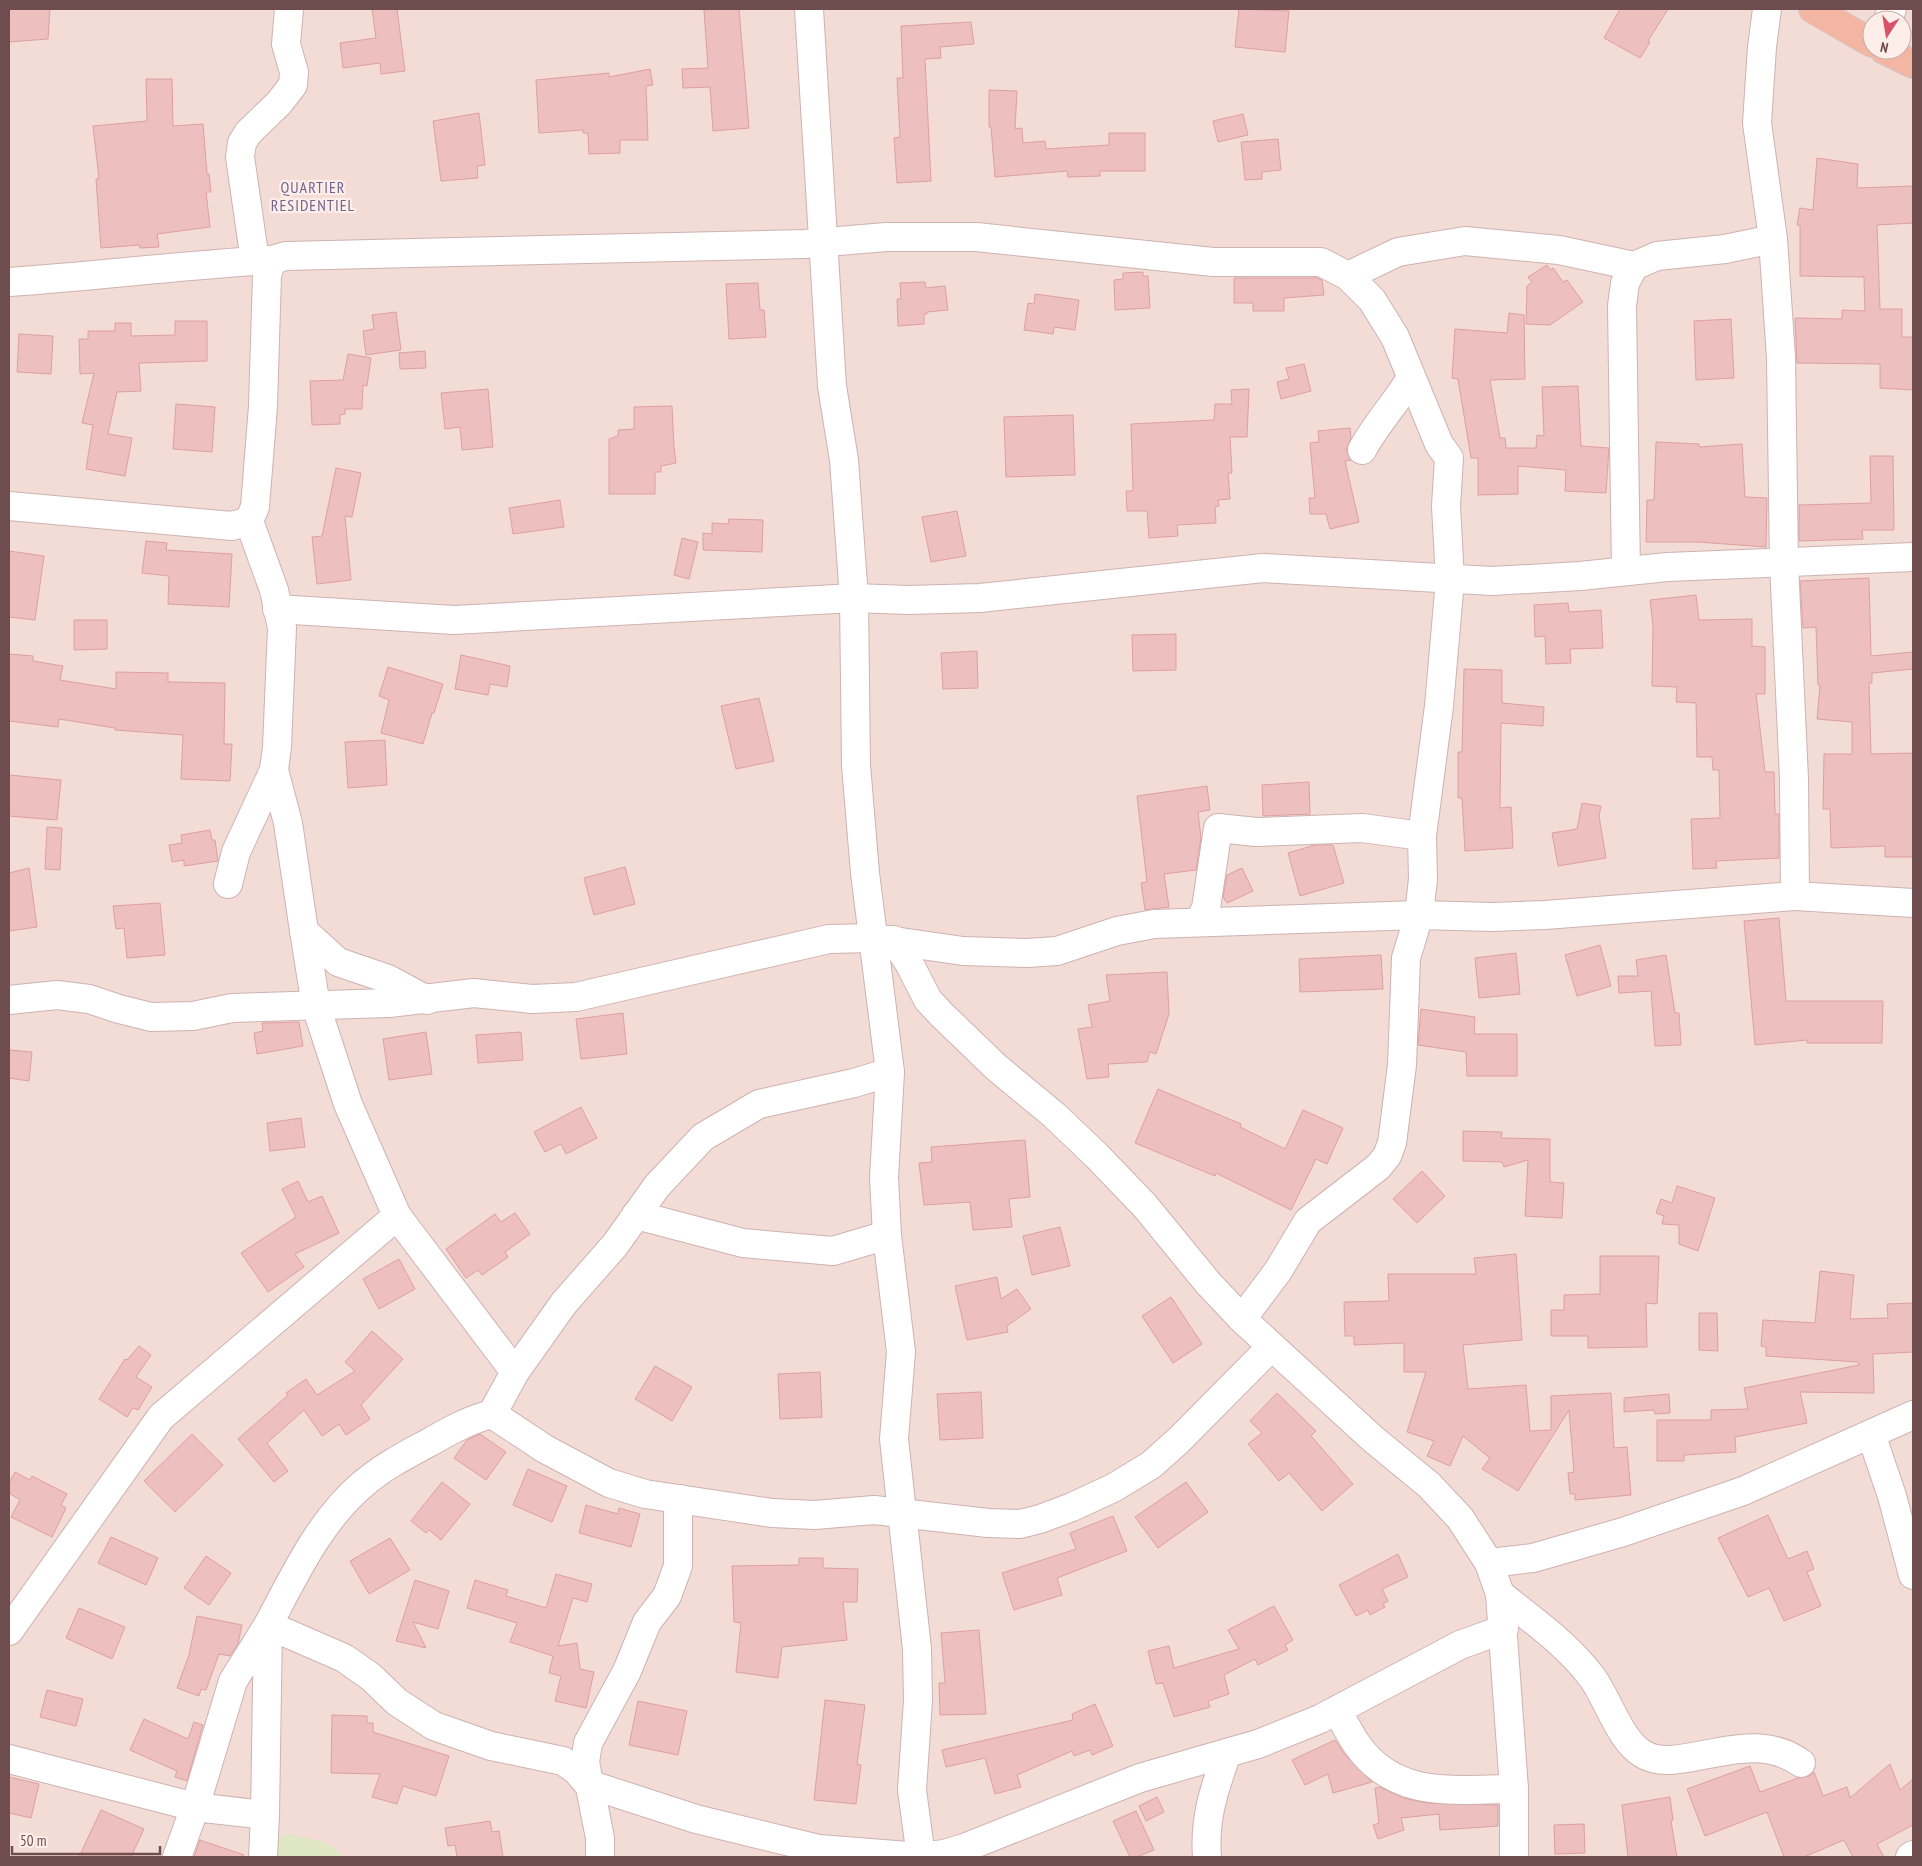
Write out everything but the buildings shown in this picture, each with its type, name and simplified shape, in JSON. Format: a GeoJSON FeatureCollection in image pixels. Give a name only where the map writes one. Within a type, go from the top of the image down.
{"type":"FeatureCollection","features":[{"type":"Feature","properties":{"kind":"main road"},"geometry":{"type":"LineString","coordinates":[[1813,9],[1862,37]]}},
{"type":"Feature","properties":{"kind":"street"},"geometry":{"type":"LineString","coordinates":[[228,884],[236,852],[274,770],[278,747],[282,628],[274,590],[249,521],[255,498],[263,406],[267,275],[240,158],[242,144],[248,133],[279,104],[293,85],[294,72],[286,44],[288,9]]}},
{"type":"Feature","properties":{"kind":"street"},"geometry":{"type":"LineString","coordinates":[[809,9],[832,386],[844,460],[854,598],[856,765],[883,939],[890,1072],[884,1178],[887,1235],[901,1352],[894,1439],[917,1648],[918,1700],[912,1790],[921,1857]]}},
{"type":"Feature","properties":{"kind":"street"},"geometry":{"type":"LineString","coordinates":[[1767,9],[1762,47],[1757,123],[1772,239],[1781,358],[1784,563],[1794,779],[1795,896]]}},
{"type":"Feature","properties":{"kind":"street"},"geometry":{"type":"LineString","coordinates":[[9,282],[79,277],[194,264],[264,261],[286,256],[823,242],[886,237],[976,237],[1213,262],[1321,262],[1348,276],[1372,300],[1395,337],[1439,444],[1449,458],[1446,506],[1450,580],[1440,706],[1422,836],[1423,879],[1419,915],[1406,958],[1406,999],[1400,1090],[1392,1143],[1387,1156],[1378,1167],[1308,1221],[1278,1272],[1242,1319]]}},
{"type":"Feature","properties":{"kind":"street"},"geometry":{"type":"LineString","coordinates":[[1348,276],[1398,252],[1465,241],[1559,250],[1634,266],[1657,256],[1725,249],[1772,239]]}},
{"type":"Feature","properties":{"kind":"street"},"geometry":{"type":"LineString","coordinates":[[1626,571],[1622,306],[1625,283],[1634,266]]}},
{"type":"Feature","properties":{"kind":"street"},"geometry":{"type":"LineString","coordinates":[[1362,450],[1371,432],[1400,398],[1411,378]]}},
{"type":"Feature","properties":{"kind":"street"},"geometry":{"type":"LineString","coordinates":[[9,506],[232,526],[249,521]]}},
{"type":"Feature","properties":{"kind":"street"},"geometry":{"type":"LineString","coordinates":[[277,609],[454,620],[854,598],[908,600],[980,598],[1263,568],[1492,581],[1580,576],[1667,567],[1913,557]]}},
{"type":"Feature","properties":{"kind":"street"},"geometry":{"type":"LineString","coordinates":[[274,770],[288,823],[316,1006],[348,1104],[397,1216],[515,1372]]}},
{"type":"Feature","properties":{"kind":"street"},"geometry":{"type":"LineString","coordinates":[[1199,922],[1206,908],[1218,828],[1256,832],[1362,828],[1422,836]]}},
{"type":"Feature","properties":{"kind":"street"},"geometry":{"type":"LineString","coordinates":[[9,1000],[57,995],[81,998],[151,1017],[193,1016],[232,1008],[259,1006],[316,1006],[427,1000],[474,993],[532,999],[576,997],[658,980],[719,963],[829,940],[883,939],[963,951],[1027,954],[1057,952],[1117,931],[1154,924],[1419,915],[1492,917],[1545,915],[1795,896],[1913,903]]}},
{"type":"Feature","properties":{"kind":"street"},"geometry":{"type":"LineString","coordinates":[[304,931],[338,962],[388,979],[427,1000]]}},
{"type":"Feature","properties":{"kind":"street"},"geometry":{"type":"LineString","coordinates":[[883,939],[909,963],[928,1000],[937,1010],[996,1067],[1054,1115],[1097,1156],[1145,1206],[1208,1283],[1242,1319],[1373,1439],[1429,1485],[1460,1518],[1489,1564],[1500,1594],[1514,1789],[1514,1857]]}},
{"type":"Feature","properties":{"kind":"street"},"geometry":{"type":"LineString","coordinates":[[177,1857],[195,1807],[233,1681],[268,1625],[298,1568],[331,1518],[362,1485],[397,1458],[466,1421],[492,1414],[515,1372],[564,1302],[615,1244],[681,1158],[703,1137],[759,1104],[854,1083],[890,1072]]}},
{"type":"Feature","properties":{"kind":"street"},"geometry":{"type":"LineString","coordinates":[[636,1215],[743,1243],[833,1251],[887,1235]]}},
{"type":"Feature","properties":{"kind":"street"},"geometry":{"type":"LineString","coordinates":[[9,1630],[161,1418],[397,1216]]}},
{"type":"Feature","properties":{"kind":"street"},"geometry":{"type":"LineString","coordinates":[[492,1414],[545,1450],[609,1482],[645,1494],[772,1513],[815,1515],[874,1510],[988,1523],[1020,1524],[1040,1519],[1088,1500],[1113,1488],[1151,1465],[1186,1433],[1271,1347]]}},
{"type":"Feature","properties":{"kind":"street"},"geometry":{"type":"LineString","coordinates":[[1489,1564],[1533,1558],[1632,1529],[1743,1491],[1913,1415]]}},
{"type":"Feature","properties":{"kind":"street"},"geometry":{"type":"LineString","coordinates":[[1871,1434],[1892,1496],[1913,1575]]}},
{"type":"Feature","properties":{"kind":"street"},"geometry":{"type":"LineString","coordinates":[[600,1857],[600,1838],[585,1762],[588,1743],[627,1671],[646,1622],[667,1596],[678,1566],[678,1509],[680,1499]]}},
{"type":"Feature","properties":{"kind":"street"},"geometry":{"type":"LineString","coordinates":[[1500,1594],[1565,1646],[1591,1676],[1627,1740],[1643,1755],[1658,1759],[1677,1760],[1723,1750],[1757,1749],[1776,1750],[1792,1756],[1801,1763]]}},
{"type":"Feature","properties":{"kind":"street"},"geometry":{"type":"LineString","coordinates":[[268,1625],[344,1658],[371,1677],[397,1702],[434,1726],[491,1746],[563,1761],[576,1770],[588,1784],[696,1819],[810,1846],[921,1857],[944,1854],[964,1848],[1140,1778],[1258,1744],[1320,1719],[1388,1685],[1460,1645],[1504,1629]]}},
{"type":"Feature","properties":{"kind":"street"},"geometry":{"type":"LineString","coordinates":[[263,1857],[268,1625]]}},
{"type":"Feature","properties":{"kind":"street"},"geometry":{"type":"LineString","coordinates":[[1337,1710],[1359,1748],[1390,1777],[1425,1789],[1514,1789]]}},
{"type":"Feature","properties":{"kind":"street"},"geometry":{"type":"LineString","coordinates":[[1207,1857],[1206,1838],[1209,1806],[1227,1753]]}},
{"type":"Feature","properties":{"kind":"street"},"geometry":{"type":"LineString","coordinates":[[9,1759],[195,1807],[265,1815]]}},
{"type":"Feature","properties":{"kind":"shaded area"},"geometry":{"type":"Polygon","coordinates":[[[9,9],[1913,9],[1913,1857],[344,1857],[327,1843],[263,1857],[9,1857],[9,9]]]}},
{"type":"Feature","properties":{"kind":"green space"},"geometry":{"type":"Polygon","coordinates":[[[290,1834],[327,1843],[344,1857],[263,1857],[267,1839],[290,1834]]]}},
{"type":"Feature","properties":{"kind":"district","name":"QUARTIER RESIDENTIEL"},"geometry":{"type":"Point","coordinates":[313,196]}}]}
